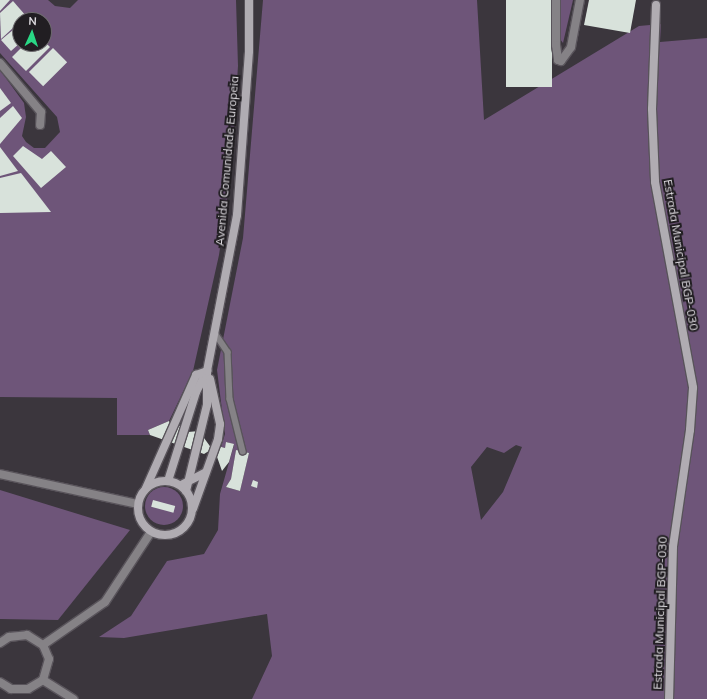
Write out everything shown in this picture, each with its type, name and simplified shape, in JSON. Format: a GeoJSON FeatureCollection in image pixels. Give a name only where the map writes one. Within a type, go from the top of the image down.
{"type":"FeatureCollection","features":[{"type":"Feature","properties":{"kind":"street","name":"Avenida Comunidade Europeia"},"geometry":{"type":"LineString","coordinates":[[184,486],[207,405],[207,371],[237,215],[247,88],[248,0]]}},
{"type":"Feature","properties":{"kind":"street"},"geometry":{"type":"LineString","coordinates":[[556,0],[556,45],[558,60],[561,61],[571,47],[580,0]]}},
{"type":"Feature","properties":{"kind":"street","name":"Estrada Municipal BGP-030"},"geometry":{"type":"LineString","coordinates":[[657,2],[652,109],[655,182],[692,388],[690,430],[672,547],[669,699]]}},
{"type":"Feature","properties":{"kind":"street"},"geometry":{"type":"LineString","coordinates":[[0,63],[41,112],[40,125]]}},
{"type":"Feature","properties":{"kind":"street","name":"Avenida Comunidade Europeia"},"geometry":{"type":"LineString","coordinates":[[168,481],[196,392],[207,371]]}},
{"type":"Feature","properties":{"kind":"street","name":"Avenida Comunidade Europeia"},"geometry":{"type":"LineString","coordinates":[[192,512],[218,439],[217,408],[207,371]]}},
{"type":"Feature","properties":{"kind":"street"},"geometry":{"type":"LineString","coordinates":[[184,486],[192,512],[189,521],[176,533],[168,536],[150,532],[140,520],[138,504],[196,375],[207,371]]}},
{"type":"Feature","properties":{"kind":"street"},"geometry":{"type":"LineString","coordinates":[[196,392],[198,400],[217,408]]}},
{"type":"Feature","properties":{"kind":"street"},"geometry":{"type":"LineString","coordinates":[[145,490],[168,481],[184,486],[205,473]]}},
{"type":"Feature","properties":{"kind":"street"},"geometry":{"type":"LineString","coordinates":[[0,474],[138,504]]}},
{"type":"Feature","properties":{"kind":"street"},"geometry":{"type":"LineString","coordinates":[[43,645],[105,602],[150,532]]}},
{"type":"Feature","properties":{"kind":"street"},"geometry":{"type":"LineString","coordinates":[[0,642],[18,634],[27,635],[43,645],[49,659],[43,680],[28,689],[1,684]]}},
{"type":"Feature","properties":{"kind":"street"},"geometry":{"type":"LineString","coordinates":[[43,680],[73,699]]}},
{"type":"Feature","properties":{"kind":"lane"},"geometry":{"type":"LineString","coordinates":[[215,333],[228,352],[230,399],[242,451]]}},
{"type":"Feature","properties":{"kind":"shaded area"},"geometry":{"type":"Polygon","coordinates":[[[0,0],[48,0],[55,6],[70,8],[78,0],[236,0],[238,66],[231,172],[219,255],[193,371],[169,421],[148,430],[150,435],[117,435],[117,398],[0,397],[0,70],[24,103],[26,117],[22,136],[26,142],[34,148],[45,148],[60,132],[57,117],[0,53],[0,0]]]}},
{"type":"Feature","properties":{"kind":"shaded area"},"geometry":{"type":"Polygon","coordinates":[[[263,0],[477,0],[484,120],[639,26],[661,24],[660,42],[707,38],[707,699],[252,699],[272,656],[267,614],[124,638],[99,637],[131,616],[167,561],[204,554],[218,530],[220,494],[234,445],[227,442],[225,448],[221,447],[225,434],[217,370],[243,238],[263,0]],[[516,445],[504,453],[487,447],[471,467],[481,520],[503,492],[522,447],[516,445]],[[236,450],[231,479],[226,487],[240,491],[249,453],[236,450]]]}},
{"type":"Feature","properties":{"kind":"shaded area"},"geometry":{"type":"Polygon","coordinates":[[[561,0],[573,0],[563,43],[560,39],[561,0]]]}},
{"type":"Feature","properties":{"kind":"shaded area"},"geometry":{"type":"Polygon","coordinates":[[[160,487],[168,487],[178,492],[182,499],[182,513],[178,520],[168,525],[160,525],[150,520],[148,517],[145,510],[145,502],[150,492],[153,490],[160,487]]]}},
{"type":"Feature","properties":{"kind":"shaded area"},"geometry":{"type":"Polygon","coordinates":[[[0,490],[130,530],[58,620],[0,619],[0,490]]]}},
{"type":"Feature","properties":{"kind":"building"},"geometry":{"type":"Polygon","coordinates":[[[0,0],[10,0],[0,11],[0,0]]]}},
{"type":"Feature","properties":{"kind":"building"},"geometry":{"type":"Polygon","coordinates":[[[506,0],[552,0],[552,87],[506,87],[506,0]]]}},
{"type":"Feature","properties":{"kind":"building"},"geometry":{"type":"Polygon","coordinates":[[[589,0],[636,0],[630,33],[584,25],[589,0]]]}},
{"type":"Feature","properties":{"kind":"building"},"geometry":{"type":"Polygon","coordinates":[[[13,1],[23,12],[12,12],[12,29],[1,39],[0,13],[13,1]]]}},
{"type":"Feature","properties":{"kind":"building"},"geometry":{"type":"Polygon","coordinates":[[[12,31],[12,50],[11,51],[1,40],[12,31]]]}},
{"type":"Feature","properties":{"kind":"building"},"geometry":{"type":"Polygon","coordinates":[[[53,48],[67,62],[43,86],[29,72],[49,52],[52,52],[53,48]]]}},
{"type":"Feature","properties":{"kind":"building"},"geometry":{"type":"Polygon","coordinates":[[[17,52],[45,52],[26,71],[12,57],[17,52]]]}},
{"type":"Feature","properties":{"kind":"building"},"geometry":{"type":"Polygon","coordinates":[[[0,88],[11,103],[0,111],[0,88]]]}},
{"type":"Feature","properties":{"kind":"building"},"geometry":{"type":"Polygon","coordinates":[[[13,106],[22,118],[0,144],[0,118],[13,106]]]}},
{"type":"Feature","properties":{"kind":"building"},"geometry":{"type":"Polygon","coordinates":[[[23,146],[42,159],[51,151],[66,167],[41,188],[13,156],[23,146]]]}},
{"type":"Feature","properties":{"kind":"building"},"geometry":{"type":"Polygon","coordinates":[[[0,147],[18,171],[0,176],[0,147]]]}},
{"type":"Feature","properties":{"kind":"building"},"geometry":{"type":"Polygon","coordinates":[[[21,173],[51,212],[0,213],[0,178],[21,173]]]}},
{"type":"Feature","properties":{"kind":"building"},"geometry":{"type":"Polygon","coordinates":[[[169,421],[172,427],[184,425],[188,432],[199,431],[212,449],[204,454],[150,435],[148,430],[169,421]]]}},
{"type":"Feature","properties":{"kind":"building"},"geometry":{"type":"Polygon","coordinates":[[[226,442],[234,444],[229,462],[222,471],[216,454],[218,446],[225,448],[226,442]]]}},
{"type":"Feature","properties":{"kind":"building"},"geometry":{"type":"Polygon","coordinates":[[[236,450],[249,453],[240,491],[226,487],[231,479],[236,450]]]}},
{"type":"Feature","properties":{"kind":"building"},"geometry":{"type":"Polygon","coordinates":[[[253,480],[258,482],[257,488],[251,486],[253,480]]]}},
{"type":"Feature","properties":{"kind":"building"},"geometry":{"type":"Polygon","coordinates":[[[153,500],[175,506],[173,513],[151,507],[153,500]]]}}]}
